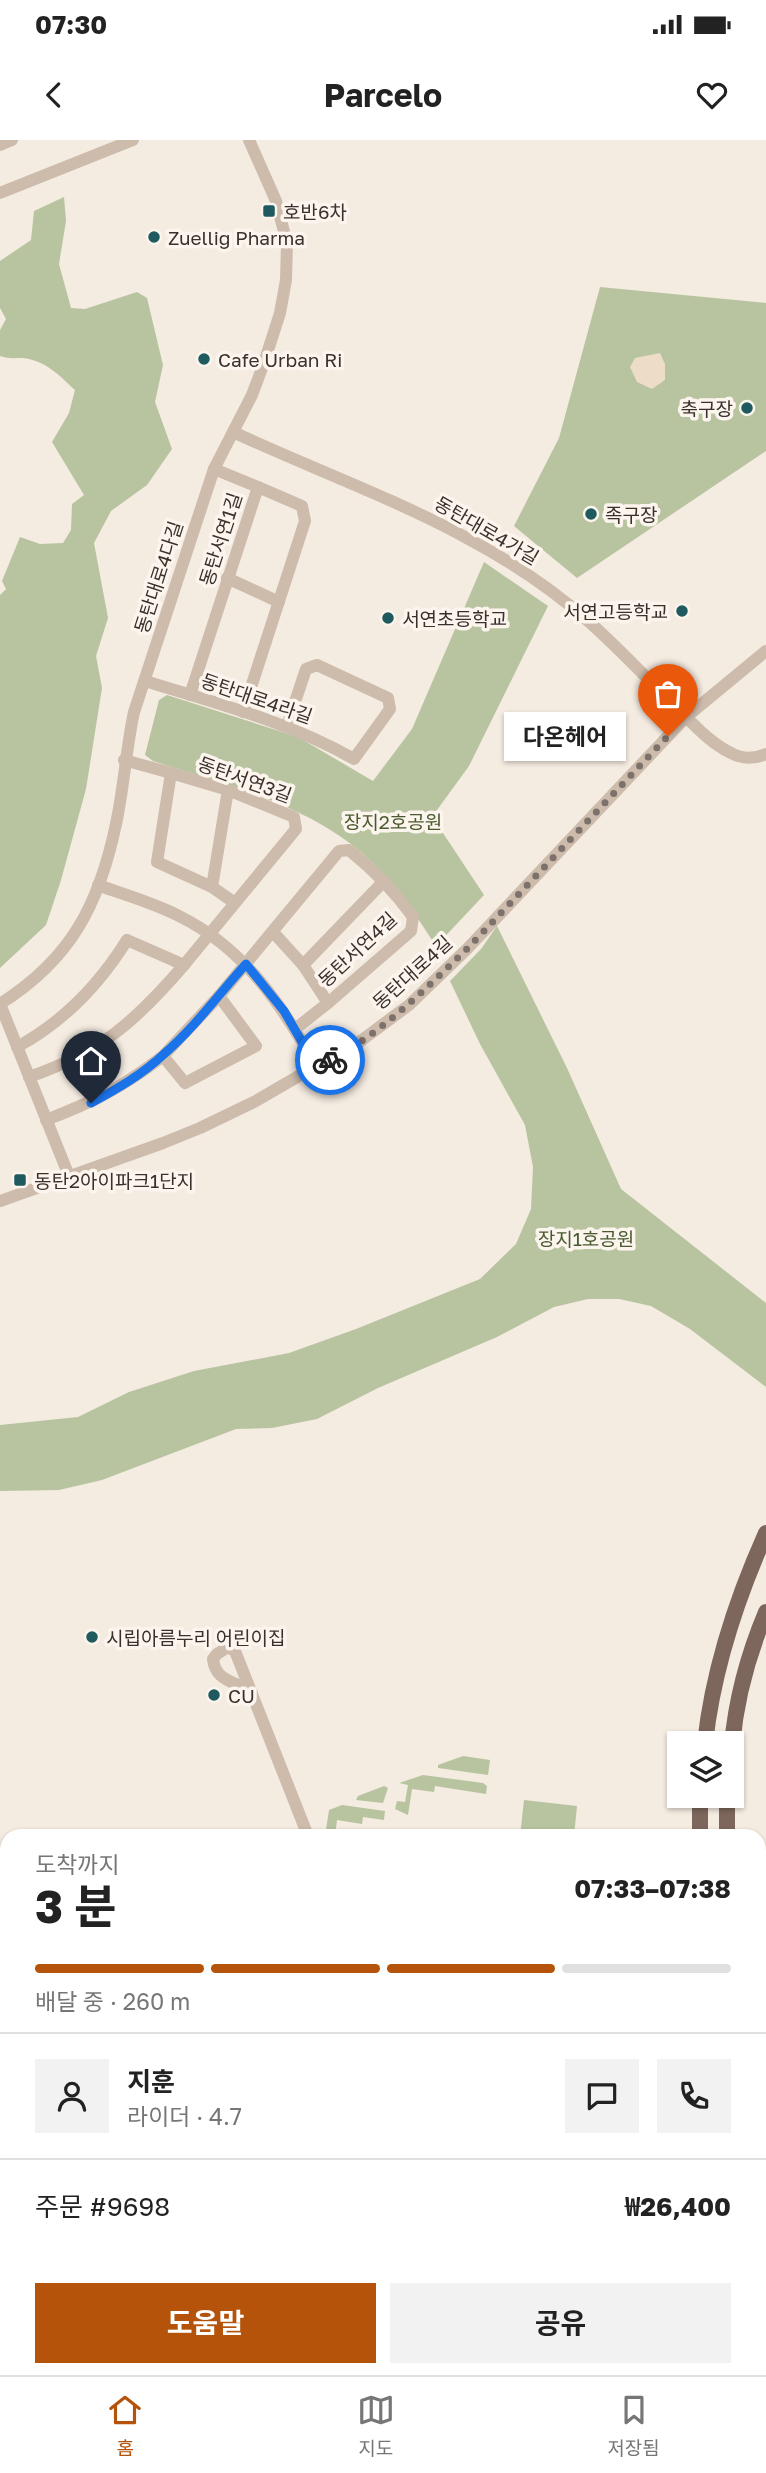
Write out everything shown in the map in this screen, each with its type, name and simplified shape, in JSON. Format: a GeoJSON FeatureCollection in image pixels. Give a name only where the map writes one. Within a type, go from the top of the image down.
{"type":"FeatureCollection","features":[{"type":"Feature","properties":{"kind":"main road"},"geometry":{"type":"LineString","coordinates":[[707,1731],[715,1684],[734,1615],[766,1533]]}},
{"type":"Feature","properties":{"kind":"main road"},"geometry":{"type":"LineString","coordinates":[[734,1731],[751,1648],[766,1612]]}},
{"type":"Feature","properties":{"kind":"main road"},"geometry":{"type":"LineString","coordinates":[[700,1829],[701,1808]]}},
{"type":"Feature","properties":{"kind":"main road"},"geometry":{"type":"LineString","coordinates":[[727,1808],[727,1829]]}},
{"type":"Feature","properties":{"kind":"street"},"geometry":{"type":"LineString","coordinates":[[0,145],[12,140]]}},
{"type":"Feature","properties":{"kind":"street"},"geometry":{"type":"LineString","coordinates":[[0,193],[134,140]]}},
{"type":"Feature","properties":{"kind":"street","name":"동탄대로4다길"},"geometry":{"type":"LineString","coordinates":[[0,1004],[37,977],[66,947],[80,928],[98,885],[116,823],[124,760],[134,712],[214,469],[251,394],[280,313],[287,267],[287,243],[276,201],[249,140]]}},
{"type":"Feature","properties":{"kind":"street","name":"동탄대로4가길"},"geometry":{"type":"LineString","coordinates":[[233,432],[435,520],[523,570],[586,619],[686,717],[729,753],[743,758],[766,754]]}},
{"type":"Feature","properties":{"kind":"street"},"geometry":{"type":"LineString","coordinates":[[214,469],[258,487]]}},
{"type":"Feature","properties":{"kind":"street","name":"동탄서연1길"},"geometry":{"type":"LineString","coordinates":[[190,695],[258,487],[302,506],[305,521],[243,712]]}},
{"type":"Feature","properties":{"kind":"street"},"geometry":{"type":"LineString","coordinates":[[227,579],[279,602]]}},
{"type":"Feature","properties":{"kind":"street","name":"동탄대로4길"},"geometry":{"type":"LineString","coordinates":[[0,1200],[200,1128],[254,1102],[358,1043],[428,987],[686,717],[766,651]]}},
{"type":"Feature","properties":{"kind":"street","name":"동탄대로4라길"},"geometry":{"type":"LineString","coordinates":[[145,681],[288,726],[354,759],[390,709],[388,698],[317,665],[306,668],[288,726]]}},
{"type":"Feature","properties":{"kind":"street"},"geometry":{"type":"LineString","coordinates":[[124,760],[172,773]]}},
{"type":"Feature","properties":{"kind":"street","name":"동탄서연3길"},"geometry":{"type":"LineString","coordinates":[[29,1077],[68,1062],[110,1038],[150,1004],[210,934],[296,829],[294,817],[228,790],[172,773],[157,862],[212,887],[235,903]]}},
{"type":"Feature","properties":{"kind":"street"},"geometry":{"type":"LineString","coordinates":[[212,887],[228,790]]}},
{"type":"Feature","properties":{"kind":"street","name":"동탄서연4길"},"geometry":{"type":"LineString","coordinates":[[46,1120],[91,1103],[137,1076],[163,1056],[219,996],[339,851],[349,850],[384,881],[413,918],[411,931],[327,1003],[303,965],[272,932]]}},
{"type":"Feature","properties":{"kind":"street"},"geometry":{"type":"LineString","coordinates":[[303,965],[384,881]]}},
{"type":"Feature","properties":{"kind":"street"},"geometry":{"type":"LineString","coordinates":[[98,885],[166,909],[210,934],[246,964],[273,996],[316,1066]]}},
{"type":"Feature","properties":{"kind":"street"},"geometry":{"type":"LineString","coordinates":[[17,1047],[53,1025],[85,997],[127,940],[184,965]]}},
{"type":"Feature","properties":{"kind":"street"},"geometry":{"type":"LineString","coordinates":[[163,1056],[184,1083],[256,1046],[219,996]]}},
{"type":"Feature","properties":{"kind":"street"},"geometry":{"type":"LineString","coordinates":[[295,1029],[327,1003]]}},
{"type":"Feature","properties":{"kind":"street"},"geometry":{"type":"LineString","coordinates":[[0,1004],[69,1177]]}},
{"type":"Feature","properties":{"kind":"street"},"geometry":{"type":"LineString","coordinates":[[252,1693],[305,1829]]}},
{"type":"Feature","properties":{"kind":"green space"},"geometry":{"type":"Polygon","coordinates":[[[64,197],[66,221],[59,264],[71,308],[85,309],[137,292],[147,298],[163,365],[155,402],[172,449],[147,485],[111,511],[94,543],[108,618],[96,656],[102,688],[86,789],[46,925],[0,968],[0,595],[6,589],[2,581],[20,537],[40,544],[63,543],[71,530],[72,504],[84,495],[52,442],[69,413],[75,390],[51,369],[38,362],[0,356],[0,330],[6,319],[0,308],[0,261],[31,240],[34,211],[64,197]]]}},
{"type":"Feature","properties":{"kind":"green space"},"geometry":{"type":"Polygon","coordinates":[[[600,287],[766,303],[766,451],[577,578],[514,526],[559,438],[600,287]]]}},
{"type":"Feature","properties":{"kind":"green space","name":"장지2호공원"},"geometry":{"type":"Polygon","coordinates":[[[484,562],[548,606],[469,766],[437,810],[439,827],[484,895],[436,946],[407,904],[374,864],[326,827],[270,800],[153,761],[145,755],[159,700],[167,695],[298,737],[373,781],[412,729],[484,562]]]}},
{"type":"Feature","properties":{"kind":"green space","name":"장지1호공원"},"geometry":{"type":"Polygon","coordinates":[[[497,926],[567,1068],[621,1189],[766,1303],[766,1387],[690,1329],[651,1306],[619,1299],[588,1299],[554,1307],[497,1337],[378,1388],[317,1419],[272,1428],[236,1429],[102,1480],[59,1490],[0,1491],[0,1425],[78,1417],[129,1392],[194,1371],[289,1353],[480,1279],[516,1244],[531,1209],[533,1167],[525,1125],[480,1044],[450,981],[481,949],[497,926]]]}},
{"type":"Feature","properties":{"kind":"green space"},"geometry":{"type":"Polygon","coordinates":[[[463,1756],[490,1760],[488,1775],[438,1768],[438,1765],[463,1756]]]}},
{"type":"Feature","properties":{"kind":"green space"},"geometry":{"type":"Polygon","coordinates":[[[423,1775],[483,1783],[487,1786],[486,1794],[435,1786],[434,1792],[412,1789],[408,1815],[395,1809],[397,1801],[405,1802],[408,1785],[399,1783],[423,1775]]]}},
{"type":"Feature","properties":{"kind":"green space"},"geometry":{"type":"Polygon","coordinates":[[[384,1786],[388,1788],[383,1803],[356,1800],[358,1796],[384,1786]]]}},
{"type":"Feature","properties":{"kind":"green space"},"geometry":{"type":"Polygon","coordinates":[[[524,1800],[577,1806],[575,1829],[521,1829],[524,1800]]]}},
{"type":"Feature","properties":{"kind":"green space"},"geometry":{"type":"Polygon","coordinates":[[[342,1805],[385,1811],[384,1820],[363,1817],[362,1824],[337,1820],[336,1829],[326,1829],[329,1810],[342,1805]]]}},
{"type":"Feature","properties":{"kind":"shaded area"},"geometry":{"type":"Polygon","coordinates":[[[660,353],[665,364],[665,380],[652,389],[637,382],[630,367],[635,358],[660,353]]]}},
{"type":"Feature","properties":{"kind":"way so far"},"geometry":{"type":"LineString","coordinates":[[330,1060],[358,1043],[408,1005],[437,978],[668,736]]}},
{"type":"Feature","properties":{"kind":"place","name":"호반6차"},"geometry":{"type":"Point","coordinates":[269,211]}},
{"type":"Feature","properties":{"kind":"place","name":"Zuellig Pharma"},"geometry":{"type":"Point","coordinates":[154,237]}},
{"type":"Feature","properties":{"kind":"place","name":"Cafe Urban Ri"},"geometry":{"type":"Point","coordinates":[204,359]}},
{"type":"Feature","properties":{"kind":"place","name":"축구장"},"geometry":{"type":"Point","coordinates":[747,408]}},
{"type":"Feature","properties":{"kind":"place","name":"족구장"},"geometry":{"type":"Point","coordinates":[591,514]}},
{"type":"Feature","properties":{"kind":"place","name":"서연고등학교"},"geometry":{"type":"Point","coordinates":[682,611]}},
{"type":"Feature","properties":{"kind":"place","name":"서연초등학교"},"geometry":{"type":"Point","coordinates":[388,618]}},
{"type":"Feature","properties":{"kind":"place","name":"다온헤어"},"geometry":{"type":"Point","coordinates":[668,736]}},
{"type":"Feature","properties":{"kind":"place","name":"동탄2아이파크1단지"},"geometry":{"type":"Point","coordinates":[20,1180]}},
{"type":"Feature","properties":{"kind":"place","name":"시립아름누리 어린이집"},"geometry":{"type":"Point","coordinates":[92,1637]}},
{"type":"Feature","properties":{"kind":"place","name":"CU"},"geometry":{"type":"Point","coordinates":[214,1695]}},
{"type":"Feature","properties":{"kind":"route"},"geometry":{"type":"LineString","coordinates":[[91,1103],[137,1076],[163,1056],[183,1037],[246,964],[284,1011],[316,1066],[330,1060]]}}]}
